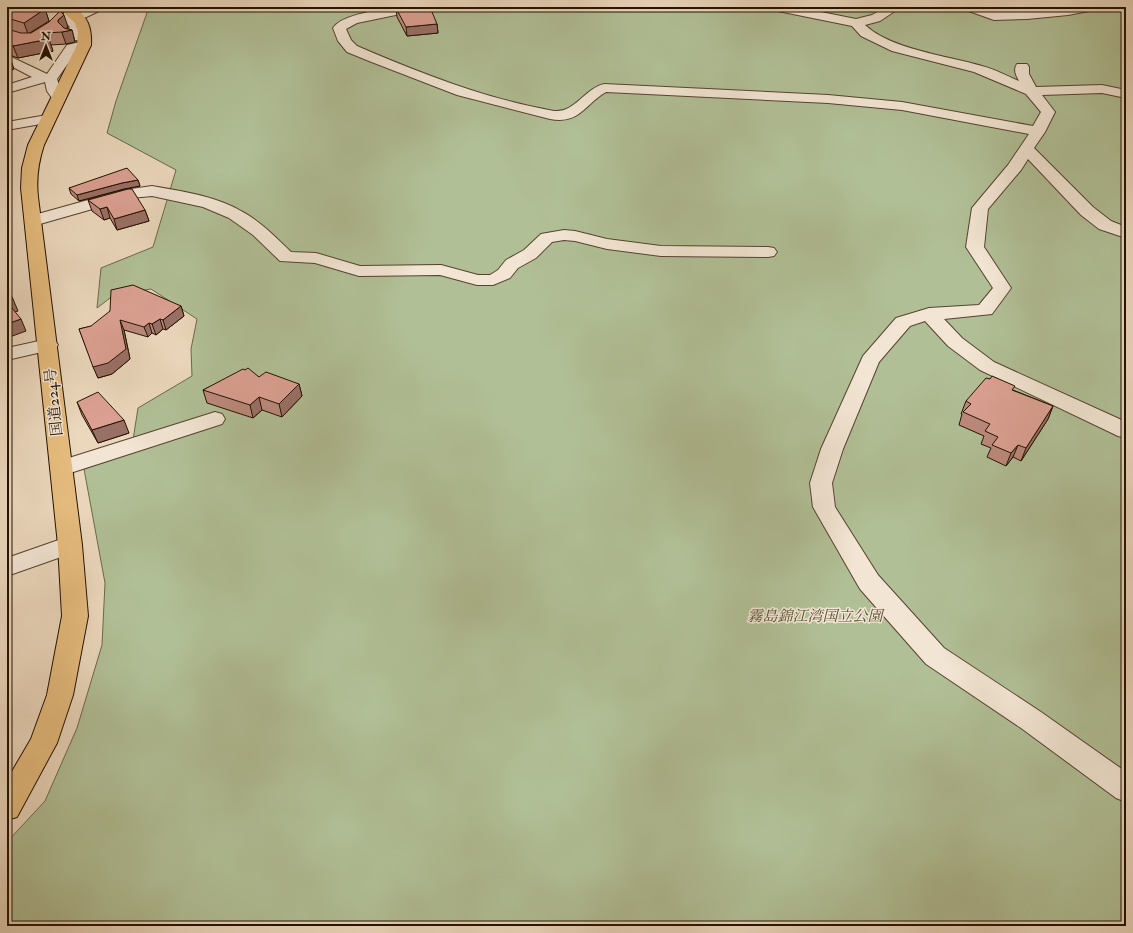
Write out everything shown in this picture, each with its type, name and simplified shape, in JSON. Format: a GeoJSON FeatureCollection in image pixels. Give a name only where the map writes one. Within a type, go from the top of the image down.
{"type":"FeatureCollection","features":[{"type":"Feature","properties":{"kind":"highway","name":"国道224号"},"geometry":{"type":"LineString","coordinates":[[7,807],[43,742],[60,694],[75,616],[70,545],[48,345],[27,184],[31,159],[47,120],[59,98],[72,27]]}},
{"type":"Feature","properties":{"kind":"street"},"geometry":{"type":"LineString","coordinates":[[7,89],[47,79],[72,48],[72,27],[97,7]]}},
{"type":"Feature","properties":{"kind":"street"},"geometry":{"type":"LineString","coordinates":[[415,7],[353,20],[339,28],[345,41],[352,49],[414,75],[478,96],[521,108],[561,116],[574,112],[584,105],[591,96],[604,88],[828,99],[902,106],[1038,132]]}},
{"type":"Feature","properties":{"kind":"street"},"geometry":{"type":"LineString","coordinates":[[778,7],[856,23],[876,18],[895,7]]}},
{"type":"Feature","properties":{"kind":"street"},"geometry":{"type":"LineString","coordinates":[[970,7],[994,16],[1027,15],[1090,7]]}},
{"type":"Feature","properties":{"kind":"street"},"geometry":{"type":"LineString","coordinates":[[856,23],[866,33],[897,48],[979,69],[1031,90],[1102,89],[1126,94]]}},
{"type":"Feature","properties":{"kind":"street"},"geometry":{"type":"LineString","coordinates":[[11,56],[20,64],[51,80],[54,91],[59,98]]}},
{"type":"Feature","properties":{"kind":"street"},"geometry":{"type":"LineString","coordinates":[[1022,67],[1022,74],[1031,90],[1048,112],[1038,132],[1014,167],[980,208],[975,247],[1002,288],[985,310],[929,314],[903,322],[870,360],[852,405],[832,448],[821,483],[824,507],[869,582],[935,656],[1030,720],[1126,789]]}},
{"type":"Feature","properties":{"kind":"street"},"geometry":{"type":"LineString","coordinates":[[7,126],[47,120]]}},
{"type":"Feature","properties":{"kind":"street"},"geometry":{"type":"LineString","coordinates":[[1026,148],[1087,210],[1105,225],[1126,233]]}},
{"type":"Feature","properties":{"kind":"street"},"geometry":{"type":"LineString","coordinates":[[33,221],[130,193],[158,192],[182,196],[208,203],[235,214],[258,231],[286,257],[316,258],[359,270],[441,270],[477,280],[493,280],[504,274],[512,264],[530,254],[547,238],[564,235],[575,236],[607,244],[661,251],[768,252]]}},
{"type":"Feature","properties":{"kind":"street"},"geometry":{"type":"LineString","coordinates":[[929,314],[955,342],[987,366],[1126,431]]}},
{"type":"Feature","properties":{"kind":"street"},"geometry":{"type":"LineString","coordinates":[[7,354],[48,345]]}},
{"type":"Feature","properties":{"kind":"street"},"geometry":{"type":"LineString","coordinates":[[61,468],[215,418]]}},
{"type":"Feature","properties":{"kind":"street"},"geometry":{"type":"LineString","coordinates":[[7,567],[70,545]]}},
{"type":"Feature","properties":{"kind":"green space","name":"霧島錦江湾国立公園"},"geometry":{"type":"Polygon","coordinates":[[[149,7],[1126,7],[1126,926],[7,926],[7,842],[45,801],[77,728],[102,645],[105,583],[84,469],[131,453],[138,408],[192,376],[191,349],[197,319],[151,289],[114,295],[97,308],[101,268],[153,247],[176,170],[107,133],[116,101],[149,7]]]}},
{"type":"Feature","properties":{"kind":"building"},"geometry":{"type":"Polygon","coordinates":[[[7,7],[31,7],[45,9],[24,23],[7,18],[7,7]]]}},
{"type":"Feature","properties":{"kind":"building"},"geometry":{"type":"Polygon","coordinates":[[[430,7],[437,24],[406,27],[396,8],[430,7]]]}},
{"type":"Feature","properties":{"kind":"building"},"geometry":{"type":"Polygon","coordinates":[[[60,11],[64,15],[58,20],[58,22],[64,28],[72,30],[45,33],[49,39],[13,46],[7,44],[7,29],[21,33],[31,33],[49,22],[60,11]]]}},
{"type":"Feature","properties":{"kind":"building"},"geometry":{"type":"Polygon","coordinates":[[[127,168],[138,180],[77,195],[69,188],[127,168]]]}},
{"type":"Feature","properties":{"kind":"building"},"geometry":{"type":"Polygon","coordinates":[[[132,189],[145,210],[114,219],[107,207],[100,209],[88,200],[132,189]]]}},
{"type":"Feature","properties":{"kind":"building"},"geometry":{"type":"Polygon","coordinates":[[[133,285],[181,306],[163,320],[160,319],[152,324],[149,323],[144,327],[120,320],[126,349],[108,363],[93,367],[79,329],[91,326],[110,311],[111,290],[133,285]]]}},
{"type":"Feature","properties":{"kind":"building"},"geometry":{"type":"Polygon","coordinates":[[[7,287],[13,299],[7,301],[7,287]]]}},
{"type":"Feature","properties":{"kind":"building"},"geometry":{"type":"Polygon","coordinates":[[[7,302],[21,319],[7,324],[7,302]]]}},
{"type":"Feature","properties":{"kind":"building"},"geometry":{"type":"Polygon","coordinates":[[[248,368],[259,377],[266,372],[299,384],[279,404],[259,397],[250,405],[203,390],[243,369],[245,370],[248,368]]]}},
{"type":"Feature","properties":{"kind":"building"},"geometry":{"type":"Polygon","coordinates":[[[992,376],[1015,386],[1012,390],[1053,406],[1026,448],[1018,445],[1011,453],[992,445],[998,437],[985,431],[990,424],[963,412],[971,404],[966,401],[986,378],[990,379],[992,376]]]}},
{"type":"Feature","properties":{"kind":"building"},"geometry":{"type":"Polygon","coordinates":[[[98,392],[124,420],[92,430],[77,402],[98,392]]]}}]}
